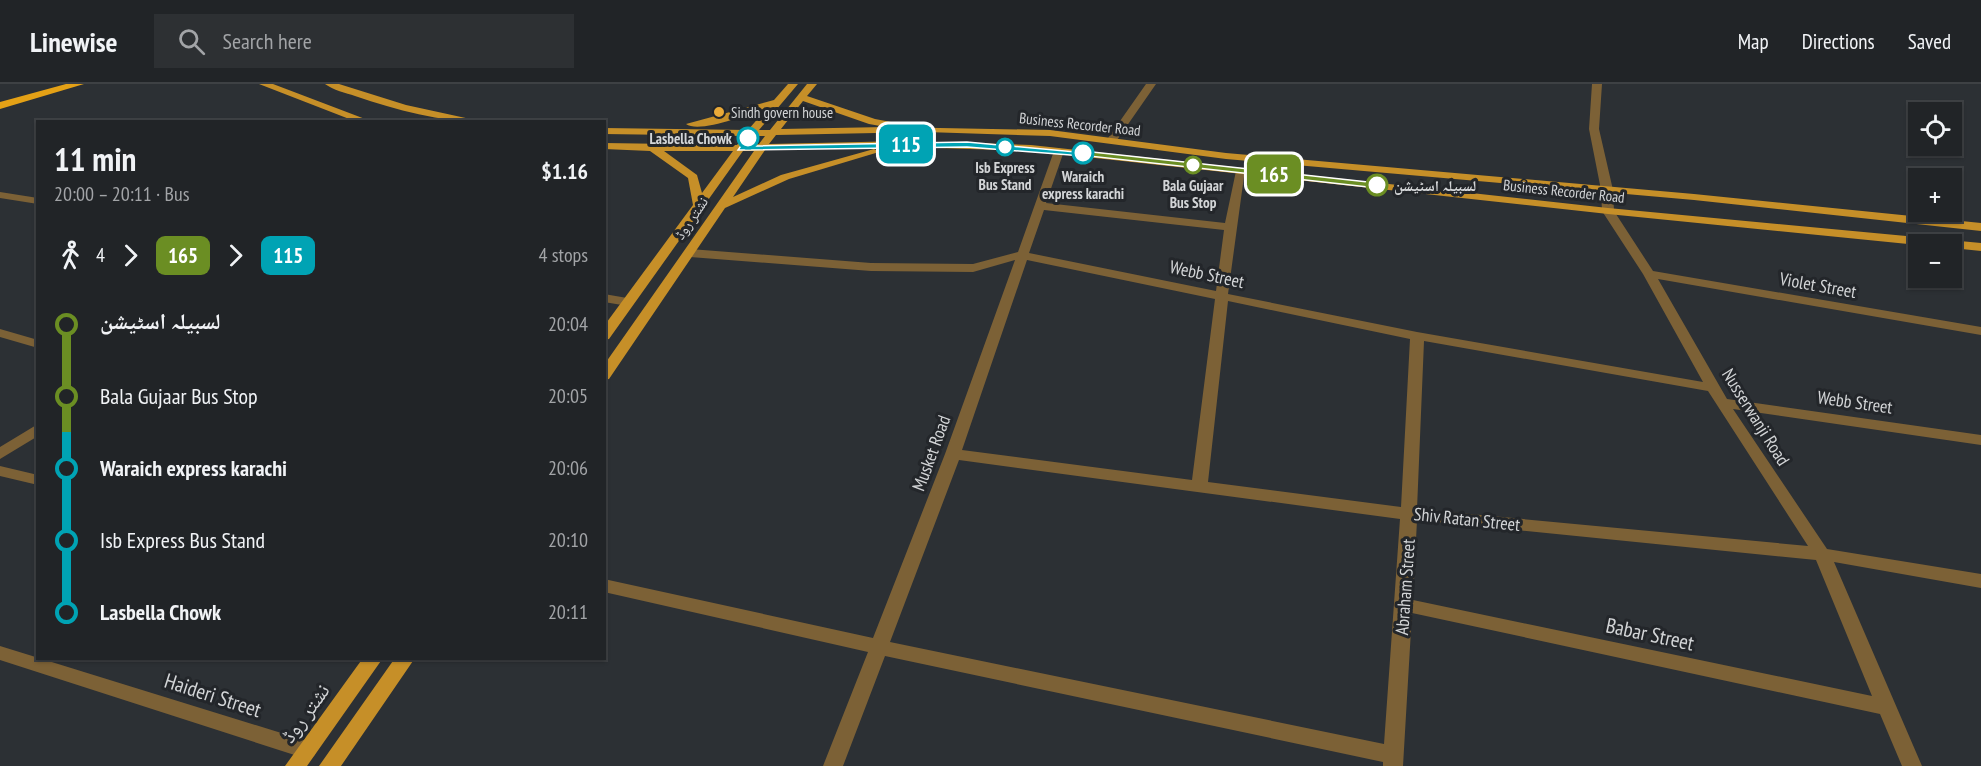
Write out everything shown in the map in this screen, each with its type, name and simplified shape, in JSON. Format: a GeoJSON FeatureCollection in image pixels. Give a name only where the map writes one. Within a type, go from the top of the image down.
{"type":"FeatureCollection","features":[{"type":"Feature","properties":{"kind":"highway"},"geometry":{"type":"LineString","coordinates":[[0,106],[78,84]]}},
{"type":"Feature","properties":{"kind":"main road"},"geometry":{"type":"LineString","coordinates":[[264,84],[363,120]]}},
{"type":"Feature","properties":{"kind":"main road"},"geometry":{"type":"LineString","coordinates":[[330,84],[366,98],[465,120]]}},
{"type":"Feature","properties":{"kind":"main road","name":"نشتر روڈ"},"geometry":{"type":"LineString","coordinates":[[606,333],[751,133],[793,84]]}},
{"type":"Feature","properties":{"kind":"main road","name":"نشتر روڈ"},"geometry":{"type":"LineString","coordinates":[[606,372],[761,148],[812,84]]}},
{"type":"Feature","properties":{"kind":"main road"},"geometry":{"type":"LineString","coordinates":[[802,97],[873,122],[926,129]]}},
{"type":"Feature","properties":{"kind":"main road"},"geometry":{"type":"LineString","coordinates":[[606,131],[711,122],[778,102]]}},
{"type":"Feature","properties":{"kind":"main road","name":"Business Recorder Road"},"geometry":{"type":"LineString","coordinates":[[606,131],[772,133],[926,129],[1050,134],[1226,156],[1607,190],[1981,227]]}},
{"type":"Feature","properties":{"kind":"main road"},"geometry":{"type":"LineString","coordinates":[[722,206],[785,177],[906,144]]}},
{"type":"Feature","properties":{"kind":"main road","name":"Business Recorder Road"},"geometry":{"type":"LineString","coordinates":[[606,146],[741,149],[906,144],[1059,151],[1608,211],[1981,247]]}},
{"type":"Feature","properties":{"kind":"main road"},"geometry":{"type":"LineString","coordinates":[[651,147],[693,177],[699,206]]}},
{"type":"Feature","properties":{"kind":"main road","name":"نشتر روڈ"},"geometry":{"type":"LineString","coordinates":[[301,758],[373,660]]}},
{"type":"Feature","properties":{"kind":"main road"},"geometry":{"type":"LineString","coordinates":[[329,766],[405,660]]}},
{"type":"Feature","properties":{"kind":"street"},"geometry":{"type":"LineString","coordinates":[[1111,141],[1151,84]]}},
{"type":"Feature","properties":{"kind":"street"},"geometry":{"type":"LineString","coordinates":[[1597,84],[1594,129],[1607,190],[1608,211]]}},
{"type":"Feature","properties":{"kind":"street","name":"Musket Road"},"geometry":{"type":"LineString","coordinates":[[833,766],[953,454],[1059,151]]}},
{"type":"Feature","properties":{"kind":"street"},"geometry":{"type":"LineString","coordinates":[[1199,487],[1230,227],[1241,171]]}},
{"type":"Feature","properties":{"kind":"street"},"geometry":{"type":"LineString","coordinates":[[0,195],[36,201]]}},
{"type":"Feature","properties":{"kind":"street"},"geometry":{"type":"LineString","coordinates":[[1039,206],[1230,227]]}},
{"type":"Feature","properties":{"kind":"street","name":"Nusserwanji Road"},"geometry":{"type":"LineString","coordinates":[[1608,211],[1649,274],[1722,402],[1822,554],[1912,766]]}},
{"type":"Feature","properties":{"kind":"street","name":"Webb Street"},"geometry":{"type":"LineString","coordinates":[[690,253],[871,267],[962,268],[973,268],[1021,255],[1417,336],[1714,388]]}},
{"type":"Feature","properties":{"kind":"street","name":"Violet Street"},"geometry":{"type":"LineString","coordinates":[[1649,274],[1981,331]]}},
{"type":"Feature","properties":{"kind":"street"},"geometry":{"type":"LineString","coordinates":[[606,298],[628,302]]}},
{"type":"Feature","properties":{"kind":"street"},"geometry":{"type":"LineString","coordinates":[[0,333],[36,343]]}},
{"type":"Feature","properties":{"kind":"street","name":"Abraham Street"},"geometry":{"type":"LineString","coordinates":[[1393,761],[1404,605],[1417,336]]}},
{"type":"Feature","properties":{"kind":"street","name":"Webb Street"},"geometry":{"type":"LineString","coordinates":[[1722,402],[1981,440]]}},
{"type":"Feature","properties":{"kind":"street"},"geometry":{"type":"LineString","coordinates":[[0,454],[36,430]]}},
{"type":"Feature","properties":{"kind":"street","name":"Shiv Ratan Street"},"geometry":{"type":"LineString","coordinates":[[953,454],[1409,514],[1822,554],[1981,581]]}},
{"type":"Feature","properties":{"kind":"street"},"geometry":{"type":"LineString","coordinates":[[0,471],[36,480]]}},
{"type":"Feature","properties":{"kind":"street"},"geometry":{"type":"LineString","coordinates":[[606,585],[1393,761]]}},
{"type":"Feature","properties":{"kind":"street","name":"Babar Street"},"geometry":{"type":"LineString","coordinates":[[1404,605],[1887,707]]}},
{"type":"Feature","properties":{"kind":"street","name":"Haideri Street"},"geometry":{"type":"LineString","coordinates":[[0,653],[301,758]]}},
{"type":"Feature","properties":{"kind":"bus line","name":"115"},"geometry":{"type":"LineString","coordinates":[[748,138],[741,149],[906,144],[1031,148],[1083,153]]}},
{"type":"Feature","properties":{"kind":"bus line","name":"165"},"geometry":{"type":"LineString","coordinates":[[1083,153],[1377,185]]}},
{"type":"Feature","properties":{"kind":"place","name":"Sindh govern house"},"geometry":{"type":"Point","coordinates":[719,112]}},
{"type":"Feature","properties":{"kind":"place","name":"Lasbella Chowk"},"geometry":{"type":"Point","coordinates":[748,138]}},
{"type":"Feature","properties":{"kind":"place","name":"Isb Express Bus Stand"},"geometry":{"type":"Point","coordinates":[1005,147]}},
{"type":"Feature","properties":{"kind":"place","name":"Waraich express karachi"},"geometry":{"type":"Point","coordinates":[1083,153]}},
{"type":"Feature","properties":{"kind":"place","name":"Bala Gujaar Bus Stop"},"geometry":{"type":"Point","coordinates":[1193,165]}},
{"type":"Feature","properties":{"kind":"place","name":"لسبیلہ اسٹیشن"},"geometry":{"type":"Point","coordinates":[1377,185]}}]}
